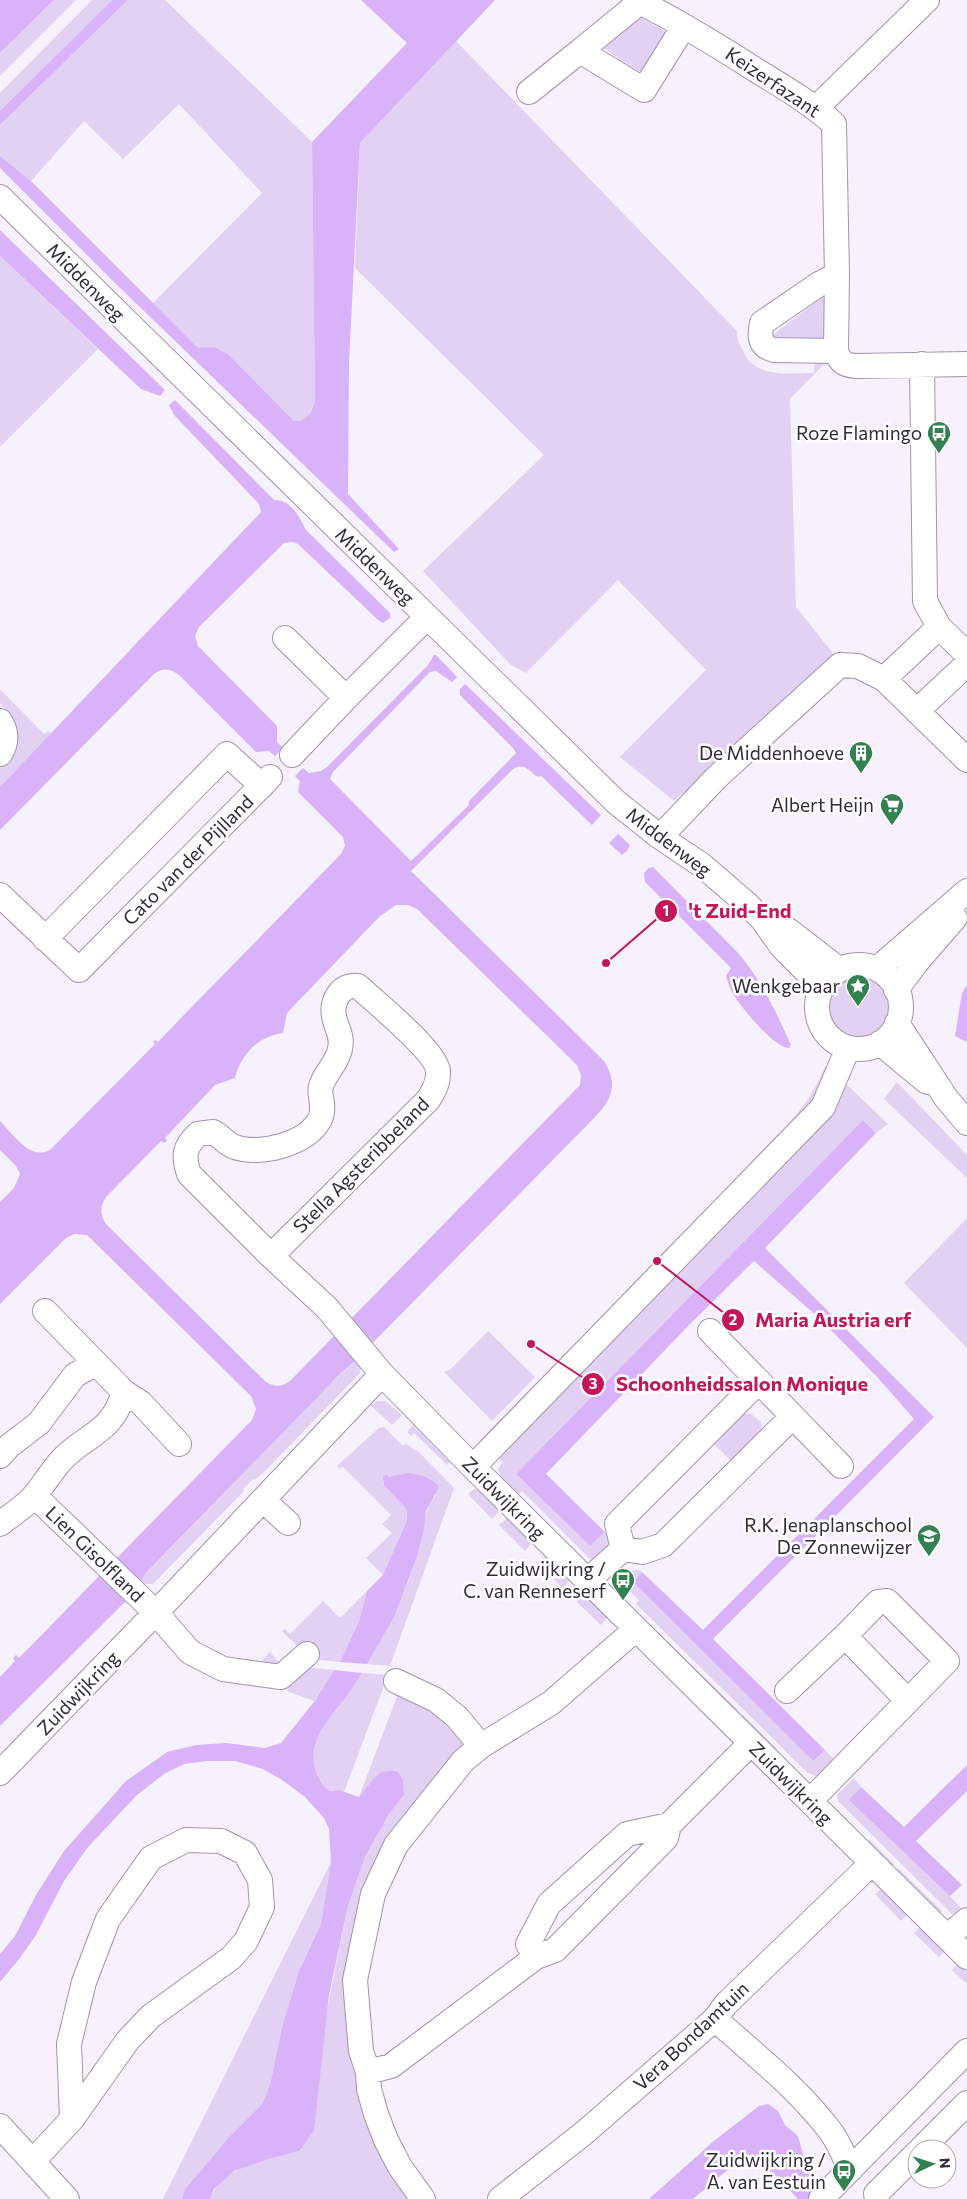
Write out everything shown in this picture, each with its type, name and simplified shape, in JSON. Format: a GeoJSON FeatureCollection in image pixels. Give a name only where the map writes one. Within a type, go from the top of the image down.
{"type":"FeatureCollection","features":[{"type":"Feature","properties":{"kind":"street"},"geometry":{"type":"LineString","coordinates":[[816,108],[927,0]]}},
{"type":"Feature","properties":{"kind":"street","name":"Keizerfazant"},"geometry":{"type":"LineString","coordinates":[[528,92],[640,2],[667,7],[684,26],[816,108],[834,124],[837,275],[836,351]]}},
{"type":"Feature","properties":{"kind":"street"},"geometry":{"type":"LineString","coordinates":[[580,50],[644,90],[684,26]]}},
{"type":"Feature","properties":{"kind":"street","name":"Middenweg"},"geometry":{"type":"LineString","coordinates":[[0,197],[616,802],[660,837],[703,866],[762,919],[782,947],[821,990]]}},
{"type":"Feature","properties":{"kind":"street"},"geometry":{"type":"LineString","coordinates":[[837,275],[819,284],[762,322],[760,333],[762,344],[774,350],[836,351],[840,360],[846,365],[967,364]]}},
{"type":"Feature","properties":{"kind":"street"},"geometry":{"type":"LineString","coordinates":[[922,364],[925,601],[939,627],[967,654]]}},
{"type":"Feature","properties":{"kind":"street"},"geometry":{"type":"LineString","coordinates":[[292,755],[427,616]]}},
{"type":"Feature","properties":{"kind":"street"},"geometry":{"type":"LineString","coordinates":[[884,679],[939,627]]}},
{"type":"Feature","properties":{"kind":"street"},"geometry":{"type":"LineString","coordinates":[[285,638],[346,698]]}},
{"type":"Feature","properties":{"kind":"street"},"geometry":{"type":"LineString","coordinates":[[917,711],[967,664]]}},
{"type":"Feature","properties":{"kind":"street"},"geometry":{"type":"LineString","coordinates":[[660,837],[716,778],[840,665],[858,666],[884,679],[967,760]]}},
{"type":"Feature","properties":{"kind":"street"},"geometry":{"type":"LineString","coordinates":[[0,721],[5,730],[6,739],[0,754]]}},
{"type":"Feature","properties":{"kind":"street","name":"Cato van der Pijlland"},"geometry":{"type":"LineString","coordinates":[[0,895],[46,939],[79,970],[266,781],[227,754],[46,939]]}},
{"type":"Feature","properties":{"kind":"street"},"geometry":{"type":"LineString","coordinates":[[877,970],[967,891]]}},
{"type":"Feature","properties":{"kind":"street"},"geometry":{"type":"LineString","coordinates":[[896,990],[916,963],[967,904]]}},
{"type":"Feature","properties":{"kind":"street","name":"Middenweg"},"geometry":{"type":"LineString","coordinates":[[762,919],[788,930],[840,970]]}},
{"type":"Feature","properties":{"kind":"street"},"geometry":{"type":"LineString","coordinates":[[852,966],[864,966],[877,970],[888,977],[896,990],[900,1006],[897,1023],[888,1036],[880,1043],[859,1049],[848,1048],[835,1042],[824,1031],[818,1018],[817,1004],[821,990],[829,978],[840,970],[852,966]]}},
{"type":"Feature","properties":{"kind":"street","name":"Stella Agsteribbeland"},"geometry":{"type":"LineString","coordinates":[[271,1256],[428,1100],[435,1090],[438,1070],[426,1050],[358,986],[344,987],[335,1001],[333,1014],[340,1032],[340,1051],[320,1088],[323,1109],[320,1119],[313,1129],[295,1140],[265,1150],[235,1147],[213,1132],[205,1132],[198,1134],[185,1149],[184,1161],[189,1174],[271,1256],[327,1308],[382,1374]]}},
{"type":"Feature","properties":{"kind":"street"},"geometry":{"type":"LineString","coordinates":[[897,1023],[946,1098],[967,1123]]}},
{"type":"Feature","properties":{"kind":"street"},"geometry":{"type":"LineString","coordinates":[[880,1043],[946,1098]]}},
{"type":"Feature","properties":{"kind":"street"},"geometry":{"type":"LineString","coordinates":[[473,1468],[823,1107],[848,1048]]}},
{"type":"Feature","properties":{"kind":"street"},"geometry":{"type":"LineString","coordinates":[[45,1311],[95,1364],[124,1392],[141,1403],[179,1444]]}},
{"type":"Feature","properties":{"kind":"street"},"geometry":{"type":"LineString","coordinates":[[710,1331],[840,1466]]}},
{"type":"Feature","properties":{"kind":"street"},"geometry":{"type":"LineString","coordinates":[[0,1456],[9,1446],[39,1424],[75,1375],[95,1364]]}},
{"type":"Feature","properties":{"kind":"street","name":"Zuidwijkring"},"geometry":{"type":"LineString","coordinates":[[0,1772],[148,1605],[263,1500],[382,1374],[473,1468],[967,1956]]}},
{"type":"Feature","properties":{"kind":"street"},"geometry":{"type":"LineString","coordinates":[[623,1549],[617,1524],[759,1381]]}},
{"type":"Feature","properties":{"kind":"street","name":"Lien Gisolfland"},"geometry":{"type":"LineString","coordinates":[[0,1524],[25,1506],[35,1496],[68,1453],[97,1434],[118,1410],[124,1392]]}},
{"type":"Feature","properties":{"kind":"street"},"geometry":{"type":"LineString","coordinates":[[623,1549],[642,1552],[663,1545],[792,1417]]}},
{"type":"Feature","properties":{"kind":"street","name":"Lien Gisolfland"},"geometry":{"type":"LineString","coordinates":[[35,1496],[107,1563],[148,1605]]}},
{"type":"Feature","properties":{"kind":"street"},"geometry":{"type":"LineString","coordinates":[[263,1500],[288,1523]]}},
{"type":"Feature","properties":{"kind":"street"},"geometry":{"type":"LineString","coordinates":[[587,1581],[623,1549]]}},
{"type":"Feature","properties":{"kind":"street"},"geometry":{"type":"LineString","coordinates":[[787,1691],[878,1602],[887,1601],[947,1662],[907,1700],[810,1801]]}},
{"type":"Feature","properties":{"kind":"street"},"geometry":{"type":"LineString","coordinates":[[148,1605],[190,1652],[223,1669],[281,1677],[307,1654]]}},
{"type":"Feature","properties":{"kind":"street"},"geometry":{"type":"LineString","coordinates":[[423,2199],[400,2167],[386,2140],[376,2114],[369,2090],[368,2072],[361,2051],[357,2027],[355,1980],[373,1894],[396,1845],[463,1761],[481,1746],[551,1703],[636,1629]]}},
{"type":"Feature","properties":{"kind":"street"},"geometry":{"type":"LineString","coordinates":[[845,1636],[907,1700]]}},
{"type":"Feature","properties":{"kind":"street"},"geometry":{"type":"LineString","coordinates":[[396,1681],[436,1700],[456,1718],[481,1746]]}},
{"type":"Feature","properties":{"kind":"street"},"geometry":{"type":"LineString","coordinates":[[368,2072],[391,2066],[536,1957],[555,1950],[614,1893],[666,1838],[669,1825],[751,1743]]}},
{"type":"Feature","properties":{"kind":"street"},"geometry":{"type":"LineString","coordinates":[[536,1957],[528,1944],[549,1904],[626,1834],[669,1825]]}},
{"type":"Feature","properties":{"kind":"street"},"geometry":{"type":"LineString","coordinates":[[33,2161],[72,2119],[128,2040],[152,2016],[231,1958],[246,1941],[262,1907],[260,1880],[245,1853],[221,1841],[186,1840],[151,1858],[108,1919],[84,1982],[69,2044],[72,2119]]}},
{"type":"Feature","properties":{"kind":"street","name":"Vera Bondamtuin"},"geometry":{"type":"LineString","coordinates":[[500,2199],[584,2133],[715,2019],[726,2004],[872,1863]]}},
{"type":"Feature","properties":{"kind":"street"},"geometry":{"type":"LineString","coordinates":[[948,1937],[967,1920]]}},
{"type":"Feature","properties":{"kind":"street"},"geometry":{"type":"LineString","coordinates":[[715,2019],[752,2049],[794,2088],[832,2133],[851,2169]]}},
{"type":"Feature","properties":{"kind":"street"},"geometry":{"type":"LineString","coordinates":[[825,2195],[967,2051]]}},
{"type":"Feature","properties":{"kind":"street"},"geometry":{"type":"LineString","coordinates":[[931,2139],[967,2103]]}},
{"type":"Feature","properties":{"kind":"street"},"geometry":{"type":"LineString","coordinates":[[0,2126],[67,2199]]}},
{"type":"Feature","properties":{"kind":"street"},"geometry":{"type":"LineString","coordinates":[[876,2194],[907,2164]]}},
{"type":"Feature","properties":{"kind":"shaded area"},"geometry":{"type":"Polygon","coordinates":[[[0,0],[54,0],[0,53],[0,0]]]}},
{"type":"Feature","properties":{"kind":"shaded area"},"geometry":{"type":"Polygon","coordinates":[[[54,0],[76,0],[0,76],[0,53],[54,0]]]}},
{"type":"Feature","properties":{"kind":"shaded area"},"geometry":{"type":"Polygon","coordinates":[[[92,0],[112,0],[0,111],[0,93],[92,0]]]}},
{"type":"Feature","properties":{"kind":"shaded area"},"geometry":{"type":"Polygon","coordinates":[[[112,0],[128,0],[0,125],[0,111],[112,0]]]}},
{"type":"Feature","properties":{"kind":"shaded area"},"geometry":{"type":"Polygon","coordinates":[[[128,0],[165,0],[312,142],[315,402],[310,414],[301,421],[294,421],[229,355],[198,348],[152,304],[262,193],[179,104],[123,159],[84,121],[31,181],[0,156],[0,125],[128,0]]]}},
{"type":"Feature","properties":{"kind":"shaded area"},"geometry":{"type":"Polygon","coordinates":[[[361,0],[495,0],[360,143],[349,362],[348,494],[399,549],[394,552],[116,284],[0,168],[0,156],[31,181],[198,348],[214,347],[229,355],[294,421],[301,421],[310,414],[315,402],[312,142],[407,43],[361,0]]]}},
{"type":"Feature","properties":{"kind":"shaded area"},"geometry":{"type":"Polygon","coordinates":[[[637,15],[671,35],[649,70],[638,71],[599,45],[637,15]]]}},
{"type":"Feature","properties":{"kind":"shaded area"},"geometry":{"type":"Polygon","coordinates":[[[456,41],[737,331],[737,338],[747,359],[754,365],[763,370],[773,372],[814,373],[815,359],[829,359],[790,399],[796,607],[836,657],[674,801],[620,757],[706,670],[618,580],[526,673],[511,665],[423,571],[544,455],[355,268],[360,143],[456,41]]]}},
{"type":"Feature","properties":{"kind":"shaded area"},"geometry":{"type":"Polygon","coordinates":[[[0,230],[165,390],[160,396],[141,389],[0,256],[0,230]]]}},
{"type":"Feature","properties":{"kind":"shaded area"},"geometry":{"type":"Polygon","coordinates":[[[0,256],[98,349],[0,447],[0,256]]]}},
{"type":"Feature","properties":{"kind":"shaded area"},"geometry":{"type":"Polygon","coordinates":[[[825,295],[825,340],[769,338],[825,295]]]}},
{"type":"Feature","properties":{"kind":"shaded area"},"geometry":{"type":"Polygon","coordinates":[[[175,400],[274,500],[285,503],[294,510],[306,530],[390,613],[390,618],[383,623],[377,619],[298,544],[293,542],[284,543],[199,627],[195,636],[198,646],[277,726],[277,742],[283,748],[275,756],[269,751],[256,752],[179,675],[170,670],[161,670],[154,674],[0,830],[0,787],[261,512],[259,504],[174,415],[169,405],[175,400]]]}},
{"type":"Feature","properties":{"kind":"shaded area"},"geometry":{"type":"Polygon","coordinates":[[[434,655],[436,655],[457,677],[452,682],[436,671],[430,672],[333,772],[330,779],[411,861],[469,805],[469,801],[516,753],[460,695],[460,689],[465,684],[601,815],[592,825],[541,776],[538,777],[523,767],[516,767],[411,871],[604,1061],[612,1084],[609,1097],[595,1117],[146,1573],[129,1598],[0,1726],[0,1677],[15,1661],[13,1658],[16,1655],[19,1658],[252,1420],[256,1409],[251,1396],[87,1235],[74,1234],[66,1238],[0,1304],[0,1202],[14,1188],[20,1174],[16,1166],[0,1150],[0,1121],[16,1139],[29,1149],[36,1152],[50,1150],[155,1044],[153,1042],[155,1040],[158,1042],[341,854],[345,846],[343,837],[298,792],[300,781],[295,776],[303,768],[309,773],[321,771],[327,767],[428,665],[434,655]],[[396,905],[380,916],[287,1013],[283,1033],[266,1038],[252,1048],[242,1061],[235,1078],[215,1085],[165,1138],[167,1141],[164,1143],[161,1141],[107,1196],[102,1206],[101,1213],[106,1224],[266,1382],[272,1385],[278,1386],[290,1381],[580,1085],[581,1075],[577,1065],[417,909],[408,905],[396,905]]]}},
{"type":"Feature","properties":{"kind":"shaded area"},"geometry":{"type":"Polygon","coordinates":[[[0,689],[44,734],[48,731],[51,734],[0,787],[0,767],[5,763],[4,711],[6,709],[0,704],[0,689]]]}},
{"type":"Feature","properties":{"kind":"shaded area"},"geometry":{"type":"Polygon","coordinates":[[[618,834],[630,845],[622,855],[609,843],[618,834]]]}},
{"type":"Feature","properties":{"kind":"shaded area"},"geometry":{"type":"Polygon","coordinates":[[[653,867],[746,963],[774,1009],[791,1045],[789,1048],[775,1041],[750,1017],[730,988],[726,976],[731,968],[645,882],[644,873],[653,867]]]}},
{"type":"Feature","properties":{"kind":"shaded area"},"geometry":{"type":"Polygon","coordinates":[[[859,977],[876,982],[884,990],[889,1007],[884,1024],[876,1032],[859,1037],[842,1032],[834,1024],[829,1007],[834,990],[842,982],[859,977]]]}},
{"type":"Feature","properties":{"kind":"shaded area"},"geometry":{"type":"Polygon","coordinates":[[[967,985],[967,1042],[955,1036],[962,993],[967,985]]]}},
{"type":"Feature","properties":{"kind":"shaded area"},"geometry":{"type":"Polygon","coordinates":[[[825,1067],[829,1070],[816,1100],[760,1162],[755,1158],[803,1106],[825,1067]]]}},
{"type":"Feature","properties":{"kind":"shaded area"},"geometry":{"type":"Polygon","coordinates":[[[897,1082],[967,1155],[967,1178],[884,1099],[897,1082]]]}},
{"type":"Feature","properties":{"kind":"shaded area"},"geometry":{"type":"Polygon","coordinates":[[[845,1083],[888,1124],[876,1133],[863,1120],[516,1474],[590,1546],[605,1532],[610,1538],[608,1545],[592,1561],[522,1491],[518,1494],[501,1477],[498,1469],[503,1462],[496,1456],[845,1083]]]}},
{"type":"Feature","properties":{"kind":"shaded area"},"geometry":{"type":"Polygon","coordinates":[[[863,1120],[876,1133],[765,1248],[934,1417],[713,1639],[825,1750],[813,1761],[633,1582],[642,1572],[703,1630],[914,1419],[879,1379],[819,1318],[754,1261],[688,1326],[546,1474],[605,1532],[590,1546],[516,1474],[863,1120]]]}},
{"type":"Feature","properties":{"kind":"shaded area"},"geometry":{"type":"Polygon","coordinates":[[[967,1218],[967,1348],[904,1283],[967,1218]]]}},
{"type":"Feature","properties":{"kind":"shaded area"},"geometry":{"type":"Polygon","coordinates":[[[673,1242],[674,1249],[600,1325],[596,1322],[673,1242]]]}},
{"type":"Feature","properties":{"kind":"shaded area"},"geometry":{"type":"Polygon","coordinates":[[[488,1331],[535,1377],[492,1421],[444,1372],[451,1369],[488,1331]]]}},
{"type":"Feature","properties":{"kind":"shaded area"},"geometry":{"type":"Polygon","coordinates":[[[584,1334],[587,1337],[483,1444],[479,1441],[584,1334]]]}},
{"type":"Feature","properties":{"kind":"shaded area"},"geometry":{"type":"Polygon","coordinates":[[[356,1360],[361,1364],[360,1373],[267,1469],[243,1489],[244,1491],[153,1584],[145,1584],[140,1580],[323,1391],[356,1360]]]}},
{"type":"Feature","properties":{"kind":"shaded area"},"geometry":{"type":"Polygon","coordinates":[[[377,1401],[385,1401],[402,1415],[392,1425],[370,1405],[377,1401]]]}},
{"type":"Feature","properties":{"kind":"shaded area"},"geometry":{"type":"Polygon","coordinates":[[[742,1413],[751,1414],[761,1422],[762,1432],[733,1463],[712,1442],[742,1413]]]}},
{"type":"Feature","properties":{"kind":"shaded area"},"geometry":{"type":"Polygon","coordinates":[[[413,1425],[450,1462],[447,1465],[414,1433],[411,1436],[407,1432],[413,1425]]]}},
{"type":"Feature","properties":{"kind":"shaded area"},"geometry":{"type":"Polygon","coordinates":[[[384,1427],[402,1445],[407,1444],[414,1450],[417,1450],[454,1488],[390,1666],[367,1664],[407,1584],[419,1548],[428,1508],[436,1495],[385,1480],[383,1483],[403,1503],[408,1517],[404,1534],[383,1575],[366,1558],[392,1533],[382,1524],[391,1515],[343,1467],[340,1469],[337,1466],[379,1428],[384,1427]]]}},
{"type":"Feature","properties":{"kind":"shaded area"},"geometry":{"type":"Polygon","coordinates":[[[409,1473],[429,1479],[439,1487],[426,1511],[417,1557],[394,1617],[367,1664],[340,1662],[359,1621],[367,1591],[383,1575],[407,1521],[407,1510],[384,1485],[383,1476],[387,1474],[388,1477],[409,1473]]]}},
{"type":"Feature","properties":{"kind":"shaded area"},"geometry":{"type":"Polygon","coordinates":[[[477,1489],[500,1511],[492,1519],[468,1494],[477,1489]]]}},
{"type":"Feature","properties":{"kind":"shaded area"},"geometry":{"type":"Polygon","coordinates":[[[507,1518],[532,1543],[525,1551],[499,1525],[507,1518]]]}},
{"type":"Feature","properties":{"kind":"shaded area"},"geometry":{"type":"Polygon","coordinates":[[[545,1555],[570,1580],[563,1588],[537,1563],[545,1555]]]}},
{"type":"Feature","properties":{"kind":"shaded area"},"geometry":{"type":"Polygon","coordinates":[[[640,1570],[642,1572],[633,1582],[813,1761],[825,1750],[835,1760],[818,1777],[808,1773],[636,1604],[639,1600],[630,1591],[626,1594],[617,1585],[631,1571],[640,1570]]]}},
{"type":"Feature","properties":{"kind":"shaded area"},"geometry":{"type":"Polygon","coordinates":[[[367,1591],[359,1621],[340,1662],[311,1659],[278,1665],[260,1663],[270,1652],[280,1663],[297,1646],[282,1631],[285,1629],[290,1634],[323,1601],[340,1618],[367,1591]]]}},
{"type":"Feature","properties":{"kind":"shaded area"},"geometry":{"type":"Polygon","coordinates":[[[583,1593],[608,1617],[601,1625],[575,1600],[583,1593]]]}},
{"type":"Feature","properties":{"kind":"shaded area"},"geometry":{"type":"Polygon","coordinates":[[[659,1633],[738,1710],[733,1715],[654,1638],[659,1633]]]}},
{"type":"Feature","properties":{"kind":"shaded area"},"geometry":{"type":"Polygon","coordinates":[[[303,1667],[334,1670],[314,1701],[287,1691],[303,1667]]]}},
{"type":"Feature","properties":{"kind":"shaded area"},"geometry":{"type":"Polygon","coordinates":[[[334,1670],[362,1673],[331,1716],[318,1738],[314,1749],[314,1761],[319,1779],[331,1791],[339,1790],[359,1797],[380,1774],[385,1771],[398,1772],[403,1780],[404,1795],[389,1814],[365,1857],[348,1906],[329,1995],[314,2131],[299,2151],[234,2171],[214,2189],[210,2199],[182,2199],[185,2189],[231,2135],[262,2104],[270,2085],[282,2027],[299,1971],[321,1924],[331,1862],[329,1829],[324,1818],[305,1797],[263,1769],[235,1761],[207,1761],[184,1764],[164,1774],[137,1795],[88,1847],[64,1881],[36,1935],[0,1982],[0,1954],[15,1936],[36,1895],[64,1851],[126,1781],[167,1752],[196,1745],[226,1743],[265,1748],[281,1743],[314,1702],[334,1670]]]}},
{"type":"Feature","properties":{"kind":"shaded area"},"geometry":{"type":"Polygon","coordinates":[[[362,1673],[388,1675],[344,1792],[339,1790],[332,1791],[319,1779],[314,1761],[314,1749],[323,1727],[362,1673]]]}},
{"type":"Feature","properties":{"kind":"shaded area"},"geometry":{"type":"Polygon","coordinates":[[[399,1691],[432,1708],[469,1744],[397,1833],[349,1999],[411,2199],[210,2199],[216,2188],[225,2178],[247,2165],[299,2151],[348,1906],[365,1857],[389,1814],[404,1795],[359,1797],[399,1691]]]}},
{"type":"Feature","properties":{"kind":"shaded area"},"geometry":{"type":"Polygon","coordinates":[[[742,1714],[776,1748],[771,1752],[737,1718],[742,1714]]]}},
{"type":"Feature","properties":{"kind":"shaded area"},"geometry":{"type":"Polygon","coordinates":[[[967,1765],[967,1791],[916,1841],[962,1885],[950,1896],[849,1800],[861,1787],[904,1827],[967,1765]]]}},
{"type":"Feature","properties":{"kind":"shaded area"},"geometry":{"type":"Polygon","coordinates":[[[854,1778],[861,1787],[850,1800],[950,1896],[962,1909],[959,1913],[951,1913],[838,1801],[837,1795],[854,1778]]]}},
{"type":"Feature","properties":{"kind":"shaded area"},"geometry":{"type":"Polygon","coordinates":[[[869,1839],[894,1864],[890,1868],[865,1843],[869,1839]]]}},
{"type":"Feature","properties":{"kind":"shaded area"},"geometry":{"type":"Polygon","coordinates":[[[331,1862],[321,1924],[299,1971],[282,2027],[270,2085],[262,2104],[231,2135],[185,2189],[182,2199],[163,2199],[331,1862]]]}},
{"type":"Feature","properties":{"kind":"shaded area"},"geometry":{"type":"Polygon","coordinates":[[[898,1868],[942,1911],[938,1916],[894,1872],[898,1868]]]}},
{"type":"Feature","properties":{"kind":"shaded area"},"geometry":{"type":"Polygon","coordinates":[[[883,1887],[909,1913],[901,1921],[875,1894],[883,1887]]]}},
{"type":"Feature","properties":{"kind":"shaded area"},"geometry":{"type":"Polygon","coordinates":[[[922,1925],[947,1949],[939,1957],[914,1933],[922,1925]]]}},
{"type":"Feature","properties":{"kind":"shaded area"},"geometry":{"type":"Polygon","coordinates":[[[959,1963],[967,1970],[967,1984],[952,1970],[959,1963]]]}},
{"type":"Feature","properties":{"kind":"shaded area"},"geometry":{"type":"Polygon","coordinates":[[[768,2104],[778,2111],[785,2125],[798,2136],[805,2162],[821,2188],[835,2199],[798,2199],[772,2172],[757,2165],[737,2162],[693,2199],[649,2199],[715,2140],[759,2106],[768,2104]]]}},
{"type":"Feature","properties":{"kind":"place","name":"Roze Flamingo"},"geometry":{"type":"Point","coordinates":[939,454]}},
{"type":"Feature","properties":{"kind":"place","name":"De Middenhoeve"},"geometry":{"type":"Point","coordinates":[861,774]}},
{"type":"Feature","properties":{"kind":"place","name":"Albert Heijn"},"geometry":{"type":"Point","coordinates":[892,826]}},
{"type":"Feature","properties":{"kind":"place","name":"'t Zuid-End"},"geometry":{"type":"Point","coordinates":[606,963]}},
{"type":"Feature","properties":{"kind":"place","name":"Wenkgebaar"},"geometry":{"type":"Point","coordinates":[858,1007]}},
{"type":"Feature","properties":{"kind":"place","name":"Maria Austria erf"},"geometry":{"type":"Point","coordinates":[657,1261]}},
{"type":"Feature","properties":{"kind":"place","name":"Schoonheidssalon Monique"},"geometry":{"type":"Point","coordinates":[531,1344]}},
{"type":"Feature","properties":{"kind":"place","name":"R.K. Jenaplanschool De Zonnewijzer"},"geometry":{"type":"Point","coordinates":[929,1557]}},
{"type":"Feature","properties":{"kind":"place","name":"Zuidwijkring / C. van Renneserf"},"geometry":{"type":"Point","coordinates":[623,1601]}},
{"type":"Feature","properties":{"kind":"place","name":"Zuidwijkring / A. van Eestuin"},"geometry":{"type":"Point","coordinates":[844,2192]}}]}
